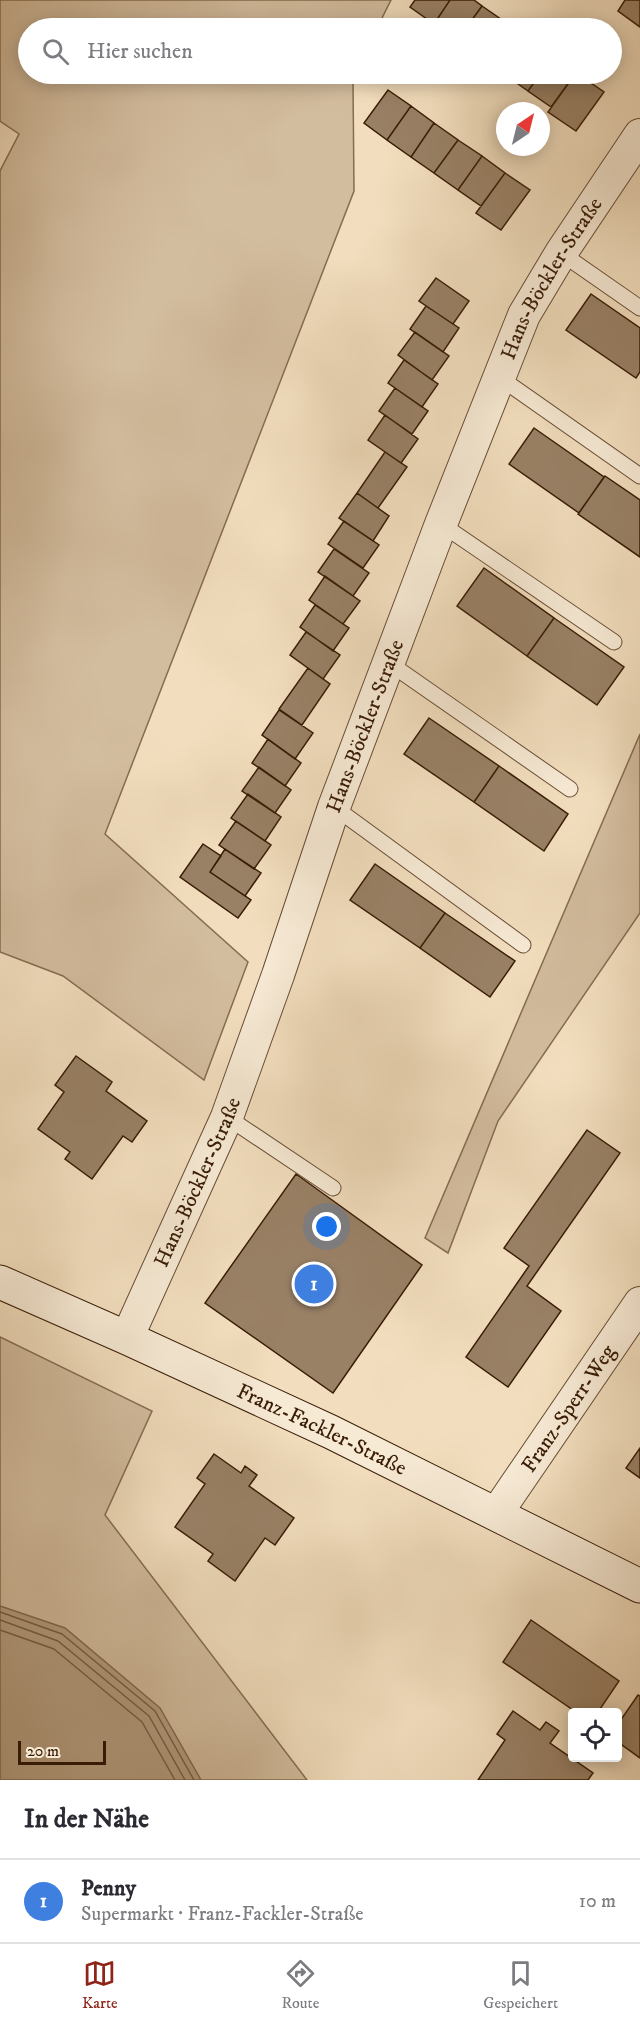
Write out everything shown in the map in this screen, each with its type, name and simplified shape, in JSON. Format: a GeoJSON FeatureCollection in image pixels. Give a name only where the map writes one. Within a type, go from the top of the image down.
{"type":"FeatureCollection","features":[{"type":"Feature","properties":{"kind":"street","name":"Hans-Böckler-Straße"},"geometry":{"type":"LineString","coordinates":[[127,1338],[227,1117],[278,975],[334,807],[441,524],[524,315],[561,253],[640,135]]}},
{"type":"Feature","properties":{"kind":"street","name":"Franz-Fackler-Straße"},"geometry":{"type":"LineString","coordinates":[[0,1282],[331,1432],[640,1586]]}},
{"type":"Feature","properties":{"kind":"street","name":"Franz-Sperr-Weg"},"geometry":{"type":"LineString","coordinates":[[496,1514],[640,1302]]}},
{"type":"Feature","properties":{"kind":"lane"},"geometry":{"type":"LineString","coordinates":[[561,253],[640,308]]}},
{"type":"Feature","properties":{"kind":"lane"},"geometry":{"type":"LineString","coordinates":[[499,377],[640,476]]}},
{"type":"Feature","properties":{"kind":"lane"},"geometry":{"type":"LineString","coordinates":[[441,524],[614,642]]}},
{"type":"Feature","properties":{"kind":"lane"},"geometry":{"type":"LineString","coordinates":[[388,663],[570,789]]}},
{"type":"Feature","properties":{"kind":"lane"},"geometry":{"type":"LineString","coordinates":[[334,807],[523,945]]}},
{"type":"Feature","properties":{"kind":"lane"},"geometry":{"type":"LineString","coordinates":[[227,1117],[333,1188]]}},
{"type":"Feature","properties":{"kind":"shaded area"},"geometry":{"type":"Polygon","coordinates":[[[0,0],[391,0],[382,18],[18,18],[18,84],[353,84],[354,191],[105,834],[248,962],[204,1080],[63,976],[0,952],[0,171],[19,134],[0,121],[0,0]]]}},
{"type":"Feature","properties":{"kind":"shaded area"},"geometry":{"type":"Polygon","coordinates":[[[640,734],[640,913],[498,1121],[448,1253],[425,1238],[640,734]]]}},
{"type":"Feature","properties":{"kind":"shaded area"},"geometry":{"type":"Polygon","coordinates":[[[0,1337],[152,1411],[105,1515],[307,1780],[0,1780],[0,1337]]]}},
{"type":"Feature","properties":{"kind":"water"},"geometry":{"type":"Polygon","coordinates":[[[0,1606],[65,1628],[160,1708],[201,1780],[0,1780],[0,1606]]]}},
{"type":"Feature","properties":{"kind":"building"},"geometry":{"type":"Polygon","coordinates":[[[415,0],[450,0],[438,18],[426,18],[410,7],[415,0]]]}},
{"type":"Feature","properties":{"kind":"building"},"geometry":{"type":"Polygon","coordinates":[[[450,0],[474,0],[482,6],[473,18],[438,18],[450,0]]]}},
{"type":"Feature","properties":{"kind":"building"},"geometry":{"type":"Polygon","coordinates":[[[625,0],[640,0],[640,27],[618,11],[625,0]]]}},
{"type":"Feature","properties":{"kind":"building"},"geometry":{"type":"Polygon","coordinates":[[[482,6],[499,18],[473,18],[482,6]]]}},
{"type":"Feature","properties":{"kind":"building"},"geometry":{"type":"Polygon","coordinates":[[[518,84],[533,84],[528,91],[518,84]]]}},
{"type":"Feature","properties":{"kind":"building"},"geometry":{"type":"Polygon","coordinates":[[[533,84],[568,84],[551,107],[550,102],[544,102],[528,91],[533,84]]]}},
{"type":"Feature","properties":{"kind":"building"},"geometry":{"type":"Polygon","coordinates":[[[568,84],[592,84],[604,92],[576,131],[550,113],[550,109],[568,84]]]}},
{"type":"Feature","properties":{"kind":"building"},"geometry":{"type":"Polygon","coordinates":[[[388,90],[411,106],[387,140],[364,123],[388,90]]]}},
{"type":"Feature","properties":{"kind":"building"},"geometry":{"type":"Polygon","coordinates":[[[411,106],[434,123],[411,157],[387,140],[411,106]]]}},
{"type":"Feature","properties":{"kind":"building"},"geometry":{"type":"Polygon","coordinates":[[[434,123],[458,140],[434,173],[411,157],[434,123]]]}},
{"type":"Feature","properties":{"kind":"building"},"geometry":{"type":"Polygon","coordinates":[[[458,140],[482,156],[458,190],[434,173],[458,140]]]}},
{"type":"Feature","properties":{"kind":"building"},"geometry":{"type":"Polygon","coordinates":[[[482,156],[505,173],[481,206],[458,190],[482,156]]]}},
{"type":"Feature","properties":{"kind":"building"},"geometry":{"type":"Polygon","coordinates":[[[505,173],[530,190],[501,230],[476,213],[505,173]]]}},
{"type":"Feature","properties":{"kind":"building"},"geometry":{"type":"Polygon","coordinates":[[[436,278],[469,301],[453,324],[419,301],[436,278]]]}},
{"type":"Feature","properties":{"kind":"building"},"geometry":{"type":"Polygon","coordinates":[[[591,294],[640,328],[640,372],[636,378],[566,330],[591,294]]]}},
{"type":"Feature","properties":{"kind":"building"},"geometry":{"type":"Polygon","coordinates":[[[426,306],[459,328],[443,352],[410,329],[426,306]]]}},
{"type":"Feature","properties":{"kind":"building"},"geometry":{"type":"Polygon","coordinates":[[[415,332],[449,356],[432,380],[398,355],[415,332]]]}},
{"type":"Feature","properties":{"kind":"building"},"geometry":{"type":"Polygon","coordinates":[[[404,360],[438,384],[422,407],[388,383],[404,360]]]}},
{"type":"Feature","properties":{"kind":"building"},"geometry":{"type":"Polygon","coordinates":[[[395,388],[428,411],[412,434],[379,411],[395,388]]]}},
{"type":"Feature","properties":{"kind":"building"},"geometry":{"type":"Polygon","coordinates":[[[385,415],[418,439],[401,463],[368,440],[385,415]]]}},
{"type":"Feature","properties":{"kind":"building"},"geometry":{"type":"Polygon","coordinates":[[[534,428],[604,477],[579,513],[509,464],[534,428]]]}},
{"type":"Feature","properties":{"kind":"building"},"geometry":{"type":"Polygon","coordinates":[[[385,452],[407,467],[378,508],[357,493],[385,452]]]}},
{"type":"Feature","properties":{"kind":"building"},"geometry":{"type":"Polygon","coordinates":[[[605,476],[640,500],[640,557],[578,514],[605,476]]]}},
{"type":"Feature","properties":{"kind":"building"},"geometry":{"type":"Polygon","coordinates":[[[357,493],[389,516],[373,541],[339,518],[357,493]]]}},
{"type":"Feature","properties":{"kind":"building"},"geometry":{"type":"Polygon","coordinates":[[[344,521],[379,545],[363,568],[328,544],[344,521]]]}},
{"type":"Feature","properties":{"kind":"building"},"geometry":{"type":"Polygon","coordinates":[[[334,549],[369,573],[353,596],[318,572],[334,549]]]}},
{"type":"Feature","properties":{"kind":"building"},"geometry":{"type":"Polygon","coordinates":[[[484,568],[554,618],[527,656],[457,606],[484,568]]]}},
{"type":"Feature","properties":{"kind":"building"},"geometry":{"type":"Polygon","coordinates":[[[325,576],[360,601],[343,624],[309,600],[325,576]]]}},
{"type":"Feature","properties":{"kind":"building"},"geometry":{"type":"Polygon","coordinates":[[[315,605],[349,628],[333,651],[300,627],[315,605]]]}},
{"type":"Feature","properties":{"kind":"building"},"geometry":{"type":"Polygon","coordinates":[[[554,618],[624,667],[597,705],[527,656],[554,618]]]}},
{"type":"Feature","properties":{"kind":"building"},"geometry":{"type":"Polygon","coordinates":[[[306,632],[340,655],[323,679],[290,655],[306,632]]]}},
{"type":"Feature","properties":{"kind":"building"},"geometry":{"type":"Polygon","coordinates":[[[308,668],[330,684],[302,725],[279,709],[308,668]]]}},
{"type":"Feature","properties":{"kind":"building"},"geometry":{"type":"Polygon","coordinates":[[[279,710],[313,733],[295,759],[262,735],[279,710]]]}},
{"type":"Feature","properties":{"kind":"building"},"geometry":{"type":"Polygon","coordinates":[[[429,718],[499,766],[474,802],[404,754],[429,718]]]}},
{"type":"Feature","properties":{"kind":"building"},"geometry":{"type":"Polygon","coordinates":[[[268,739],[301,763],[285,786],[252,763],[268,739]]]}},
{"type":"Feature","properties":{"kind":"building"},"geometry":{"type":"Polygon","coordinates":[[[499,766],[568,814],[544,851],[474,802],[499,766]]]}},
{"type":"Feature","properties":{"kind":"building"},"geometry":{"type":"Polygon","coordinates":[[[259,767],[291,790],[275,813],[242,791],[259,767]]]}},
{"type":"Feature","properties":{"kind":"building"},"geometry":{"type":"Polygon","coordinates":[[[248,794],[281,817],[265,841],[231,818],[248,794]]]}},
{"type":"Feature","properties":{"kind":"building"},"geometry":{"type":"Polygon","coordinates":[[[236,821],[271,845],[254,869],[219,845],[236,821]]]}},
{"type":"Feature","properties":{"kind":"building"},"geometry":{"type":"Polygon","coordinates":[[[203,844],[221,856],[210,872],[251,900],[238,918],[180,877],[203,844]]]}},
{"type":"Feature","properties":{"kind":"building"},"geometry":{"type":"Polygon","coordinates":[[[225,849],[261,873],[245,896],[210,872],[225,849]]]}},
{"type":"Feature","properties":{"kind":"building"},"geometry":{"type":"Polygon","coordinates":[[[375,864],[445,913],[420,948],[350,900],[375,864]]]}},
{"type":"Feature","properties":{"kind":"building"},"geometry":{"type":"Polygon","coordinates":[[[445,913],[515,961],[490,997],[420,948],[445,913]]]}},
{"type":"Feature","properties":{"kind":"building"},"geometry":{"type":"Polygon","coordinates":[[[76,1056],[112,1082],[106,1091],[147,1121],[132,1142],[123,1136],[92,1179],[65,1159],[70,1152],[38,1129],[64,1092],[55,1085],[76,1056]]]}},
{"type":"Feature","properties":{"kind":"building"},"geometry":{"type":"Polygon","coordinates":[[[587,1130],[620,1153],[527,1286],[561,1311],[508,1387],[466,1357],[529,1266],[504,1248],[587,1130]]]}},
{"type":"Feature","properties":{"kind":"building"},"geometry":{"type":"Polygon","coordinates":[[[296,1174],[422,1265],[333,1393],[205,1303],[296,1174]]]}},
{"type":"Feature","properties":{"kind":"building"},"geometry":{"type":"Polygon","coordinates":[[[640,1448],[640,1478],[626,1468],[640,1448]]]}},
{"type":"Feature","properties":{"kind":"building"},"geometry":{"type":"Polygon","coordinates":[[[214,1454],[241,1473],[245,1466],[257,1475],[249,1486],[294,1518],[275,1545],[265,1538],[235,1581],[208,1561],[213,1554],[175,1527],[205,1484],[197,1478],[214,1454]]]}},
{"type":"Feature","properties":{"kind":"building"},"geometry":{"type":"Polygon","coordinates":[[[531,1620],[619,1681],[601,1708],[570,1708],[503,1662],[531,1620]]]}},
{"type":"Feature","properties":{"kind":"building"},"geometry":{"type":"Polygon","coordinates":[[[638,1695],[640,1696],[640,1758],[622,1745],[622,1718],[638,1695]]]}},
{"type":"Feature","properties":{"kind":"building"},"geometry":{"type":"Polygon","coordinates":[[[513,1711],[540,1730],[546,1722],[559,1731],[550,1743],[568,1756],[568,1762],[577,1762],[593,1773],[588,1780],[478,1780],[505,1740],[497,1734],[513,1711]]]}},
{"type":"Feature","properties":{"kind":"place","name":"Penny"},"geometry":{"type":"Point","coordinates":[314,1284]}}]}
